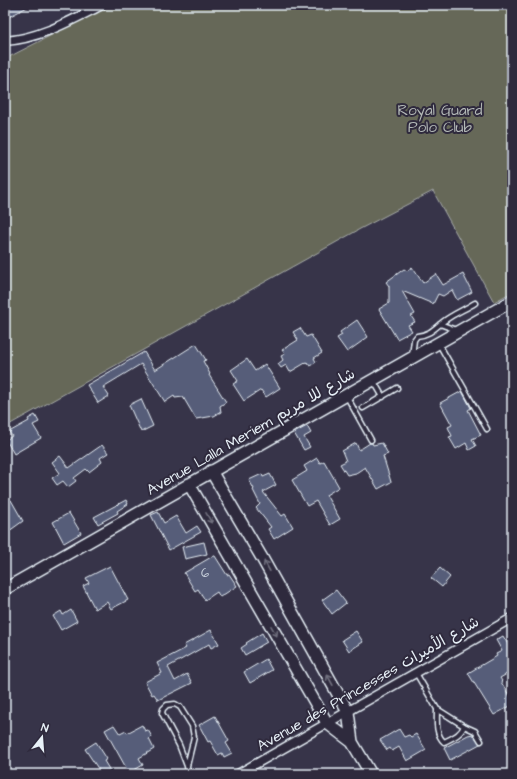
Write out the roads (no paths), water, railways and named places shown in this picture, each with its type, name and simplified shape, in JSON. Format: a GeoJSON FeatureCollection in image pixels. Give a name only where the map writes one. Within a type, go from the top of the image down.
{"type":"FeatureCollection","features":[{"type":"Feature","properties":{"kind":"street"},"geometry":{"type":"LineString","coordinates":[[5,41],[33,36],[57,27],[102,5]]}},
{"type":"Feature","properties":{"kind":"street","name":"Avenue Lalla Meriem شارع للا مريم"},"geometry":{"type":"LineString","coordinates":[[5,589],[512,301]]}},
{"type":"Feature","properties":{"kind":"street"},"geometry":{"type":"LineString","coordinates":[[211,471],[262,558],[348,712],[352,742]]}},
{"type":"Feature","properties":{"kind":"street"},"geometry":{"type":"LineString","coordinates":[[189,484],[327,723],[352,742],[371,774]]}},
{"type":"Feature","properties":{"kind":"street","name":"Avenue des Princesses شارع الأميرات"},"geometry":{"type":"LineString","coordinates":[[238,774],[512,618]]}},
{"type":"Feature","properties":{"kind":"lane"},"geometry":{"type":"LineString","coordinates":[[411,358],[414,340],[417,336],[426,335],[440,324],[475,303]]}},
{"type":"Feature","properties":{"kind":"lane"},"geometry":{"type":"LineString","coordinates":[[440,324],[459,332]]}},
{"type":"Feature","properties":{"kind":"lane"},"geometry":{"type":"LineString","coordinates":[[438,343],[487,429]]}},
{"type":"Feature","properties":{"kind":"lane"},"geometry":{"type":"LineString","coordinates":[[373,380],[383,397]]}},
{"type":"Feature","properties":{"kind":"lane"},"geometry":{"type":"LineString","coordinates":[[363,408],[397,388]]}},
{"type":"Feature","properties":{"kind":"lane"},"geometry":{"type":"LineString","coordinates":[[346,395],[370,440]]}},
{"type":"Feature","properties":{"kind":"lane"},"geometry":{"type":"LineString","coordinates":[[416,672],[437,709],[438,731],[440,738],[444,742],[460,733],[464,726]]}},
{"type":"Feature","properties":{"kind":"lane"},"geometry":{"type":"LineString","coordinates":[[187,766],[194,737],[192,726],[180,706],[175,704],[167,704],[162,713],[182,751],[188,774]]}},
{"type":"Feature","properties":{"kind":"lane"},"geometry":{"type":"LineString","coordinates":[[437,709],[475,731],[481,741]]}},
{"type":"Feature","properties":{"kind":"lane"},"geometry":{"type":"LineString","coordinates":[[182,751],[192,749]]}},
{"type":"Feature","properties":{"kind":"park label","name":"Royal Guard Polo Club"},"geometry":{"type":"Point","coordinates":[440,118]}}]}
